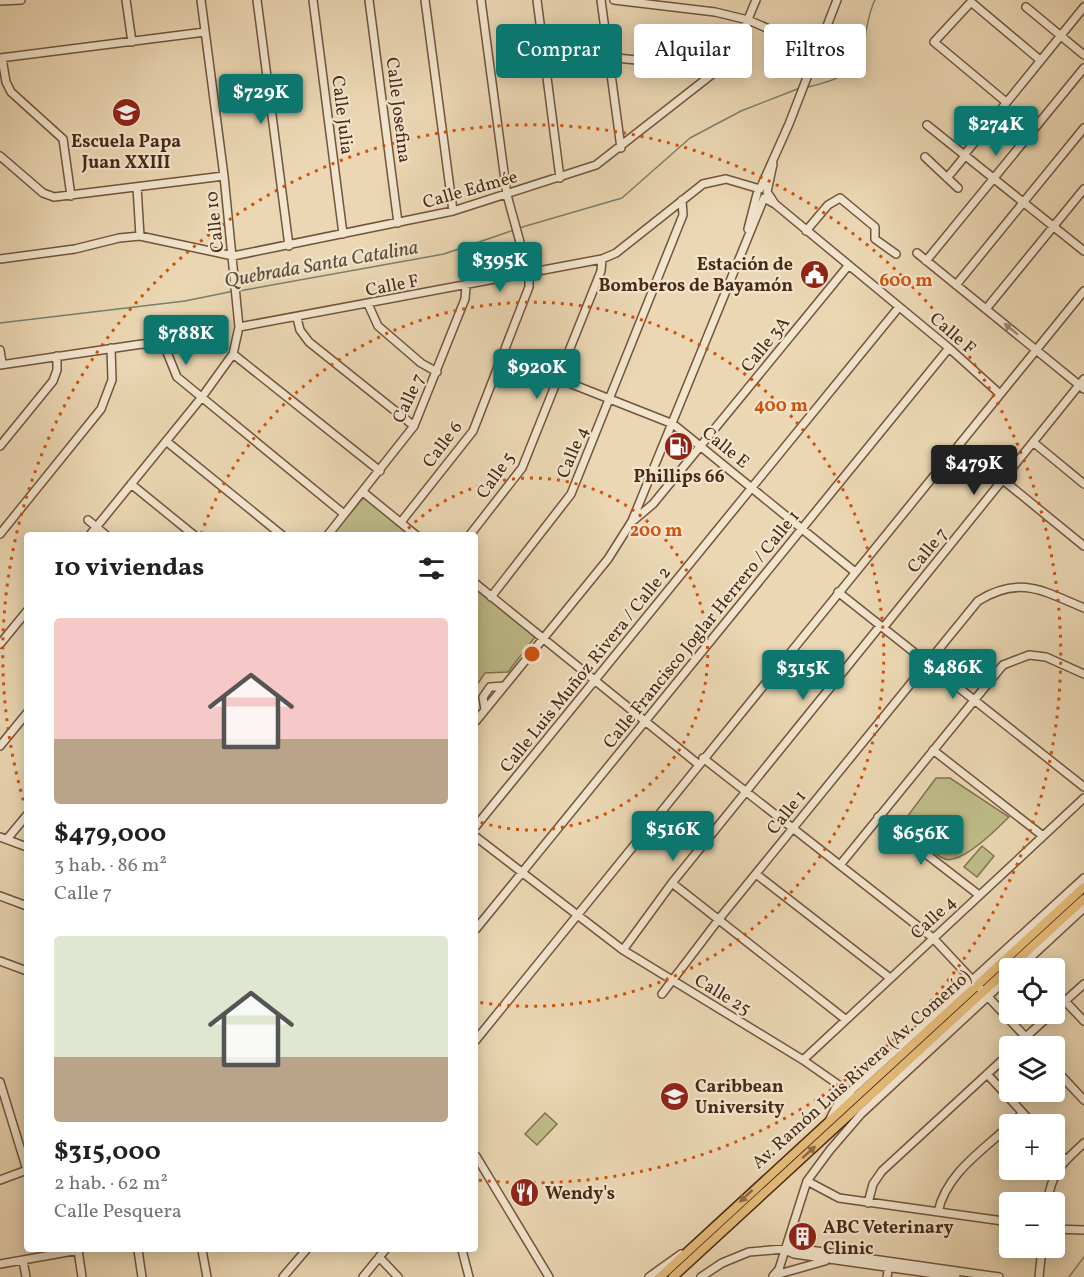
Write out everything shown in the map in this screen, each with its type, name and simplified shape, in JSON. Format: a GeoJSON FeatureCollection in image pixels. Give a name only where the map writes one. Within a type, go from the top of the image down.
{"type":"FeatureCollection","features":[{"type":"Feature","properties":{"kind":"main road","name":"Av. Ramón Luis Rivera (Av. Comerío)"},"geometry":{"type":"LineString","coordinates":[[674,1277],[981,988],[1084,887]]}},
{"type":"Feature","properties":{"kind":"main road","name":"Av. Ramón Luis Rivera (Av. Comerío)"},"geometry":{"type":"LineString","coordinates":[[660,1277],[829,1121],[854,1094],[1084,899]]}},
{"type":"Feature","properties":{"kind":"street"},"geometry":{"type":"LineString","coordinates":[[0,1],[21,0]]}},
{"type":"Feature","properties":{"kind":"street"},"geometry":{"type":"LineString","coordinates":[[126,0],[132,42]]}},
{"type":"Feature","properties":{"kind":"street","name":"Calle 10"},"geometry":{"type":"LineString","coordinates":[[92,532],[233,354],[239,327],[224,176],[201,0]]}},
{"type":"Feature","properties":{"kind":"street"},"geometry":{"type":"LineString","coordinates":[[257,0],[289,246]]}},
{"type":"Feature","properties":{"kind":"street","name":"Calle Julia"},"geometry":{"type":"LineString","coordinates":[[313,0],[343,234]]}},
{"type":"Feature","properties":{"kind":"street","name":"Calle Josefina"},"geometry":{"type":"LineString","coordinates":[[369,0],[398,223]]}},
{"type":"Feature","properties":{"kind":"street"},"geometry":{"type":"LineString","coordinates":[[425,0],[453,212]]}},
{"type":"Feature","properties":{"kind":"street"},"geometry":{"type":"LineString","coordinates":[[481,0],[507,195],[529,275]]}},
{"type":"Feature","properties":{"kind":"street"},"geometry":{"type":"LineString","coordinates":[[537,0],[561,178]]}},
{"type":"Feature","properties":{"kind":"street"},"geometry":{"type":"LineString","coordinates":[[601,0],[604,24]]}},
{"type":"Feature","properties":{"kind":"street"},"geometry":{"type":"LineString","coordinates":[[614,0],[715,12],[748,20],[764,27]]}},
{"type":"Feature","properties":{"kind":"street","name":"Calle Edmée"},"geometry":{"type":"LineString","coordinates":[[746,24],[756,0]]}},
{"type":"Feature","properties":{"kind":"street"},"geometry":{"type":"LineString","coordinates":[[828,24],[837,0]]}},
{"type":"Feature","properties":{"kind":"street"},"geometry":{"type":"LineString","coordinates":[[1006,102],[934,42],[971,2],[1040,60]]}},
{"type":"Feature","properties":{"kind":"street"},"geometry":{"type":"LineString","coordinates":[[1026,7],[1084,55]]}},
{"type":"Feature","properties":{"kind":"street"},"geometry":{"type":"LineString","coordinates":[[947,178],[1084,7]]}},
{"type":"Feature","properties":{"kind":"street"},"geometry":{"type":"LineString","coordinates":[[71,196],[63,139],[11,92],[6,82],[1,58],[205,32]]}},
{"type":"Feature","properties":{"kind":"street"},"geometry":{"type":"LineString","coordinates":[[926,261],[1084,68]]}},
{"type":"Feature","properties":{"kind":"street"},"geometry":{"type":"LineString","coordinates":[[611,78],[621,148]]}},
{"type":"Feature","properties":{"kind":"street","name":"Calle Edmée"},"geometry":{"type":"LineString","coordinates":[[140,236],[232,256],[453,212],[596,165],[621,148],[708,78]]}},
{"type":"Feature","properties":{"kind":"street"},"geometry":{"type":"LineString","coordinates":[[478,719],[485,710],[483,697],[490,687],[504,686],[608,559],[633,521],[807,78]]}},
{"type":"Feature","properties":{"kind":"street"},"geometry":{"type":"LineString","coordinates":[[927,125],[1084,251]]}},
{"type":"Feature","properties":{"kind":"street"},"geometry":{"type":"LineString","coordinates":[[956,285],[1084,128]]}},
{"type":"Feature","properties":{"kind":"street"},"geometry":{"type":"LineString","coordinates":[[0,156],[43,193],[54,197],[224,176]]}},
{"type":"Feature","properties":{"kind":"street"},"geometry":{"type":"LineString","coordinates":[[925,157],[958,188]]}},
{"type":"Feature","properties":{"kind":"street","name":"Calle F"},"geometry":{"type":"LineString","coordinates":[[239,327],[529,275],[603,259],[616,253],[703,184],[714,179],[738,183],[761,193],[949,348],[1000,394]]}},
{"type":"Feature","properties":{"kind":"street"},"geometry":{"type":"LineString","coordinates":[[0,260],[75,249],[127,236],[140,236],[137,187]]}},
{"type":"Feature","properties":{"kind":"street"},"geometry":{"type":"LineString","coordinates":[[986,309],[1084,189]]}},
{"type":"Feature","properties":{"kind":"street"},"geometry":{"type":"LineString","coordinates":[[1078,197],[1084,202]]}},
{"type":"Feature","properties":{"kind":"street"},"geometry":{"type":"LineString","coordinates":[[806,231],[828,205],[840,198],[875,227],[875,239],[896,254]]}},
{"type":"Feature","properties":{"kind":"street","name":"Calle 4"},"geometry":{"type":"LineString","coordinates":[[491,597],[571,494],[683,215],[682,200]]}},
{"type":"Feature","properties":{"kind":"street"},"geometry":{"type":"LineString","coordinates":[[917,253],[1036,350],[1082,384]]}},
{"type":"Feature","properties":{"kind":"street","name":"Calle 5"},"geometry":{"type":"LineString","coordinates":[[472,532],[522,468],[602,271],[603,259]]}},
{"type":"Feature","properties":{"kind":"street","name":"Calle 3A"},"geometry":{"type":"LineString","coordinates":[[633,521],[653,504],[848,266]]}},
{"type":"Feature","properties":{"kind":"street","name":"Calle 6"},"geometry":{"type":"LineString","coordinates":[[401,522],[473,431],[529,287],[529,275]]}},
{"type":"Feature","properties":{"kind":"street","name":"Calle 7"},"geometry":{"type":"LineString","coordinates":[[330,532],[414,426],[465,299],[466,286]]}},
{"type":"Feature","properties":{"kind":"street"},"geometry":{"type":"LineString","coordinates":[[478,1038],[700,761],[1084,291]]}},
{"type":"Feature","properties":{"kind":"street"},"geometry":{"type":"LineString","coordinates":[[368,304],[378,326],[421,363],[436,372]]}},
{"type":"Feature","properties":{"kind":"street","name":"Calle Luis Muñoz Rivera / Calle 2"},"geometry":{"type":"LineString","coordinates":[[478,824],[899,307]]}},
{"type":"Feature","properties":{"kind":"street"},"geometry":{"type":"LineString","coordinates":[[297,318],[300,330],[309,342],[414,426]]}},
{"type":"Feature","properties":{"kind":"street"},"geometry":{"type":"LineString","coordinates":[[0,350],[1,364],[111,348],[164,345],[177,377],[344,514]]}},
{"type":"Feature","properties":{"kind":"street"},"geometry":{"type":"LineString","coordinates":[[0,534],[101,409],[112,380],[111,348]]}},
{"type":"Feature","properties":{"kind":"street","name":"Calle Francisco Joglar Herrero / Calle 1"},"geometry":{"type":"LineString","coordinates":[[478,926],[949,348]]}},
{"type":"Feature","properties":{"kind":"street"},"geometry":{"type":"LineString","coordinates":[[233,354],[380,471]]}},
{"type":"Feature","properties":{"kind":"street"},"geometry":{"type":"LineString","coordinates":[[0,446],[53,381],[57,370],[57,356]]}},
{"type":"Feature","properties":{"kind":"street","name":"Calle E"},"geometry":{"type":"LineString","coordinates":[[559,379],[673,424],[855,572]]}},
{"type":"Feature","properties":{"kind":"street","name":"Calle 7"},"geometry":{"type":"LineString","coordinates":[[623,950],[672,883],[1082,384]]}},
{"type":"Feature","properties":{"kind":"street"},"geometry":{"type":"LineString","coordinates":[[166,441],[277,532]]}},
{"type":"Feature","properties":{"kind":"street"},"geometry":{"type":"LineString","coordinates":[[1033,442],[1084,483]]}},
{"type":"Feature","properties":{"kind":"street"},"geometry":{"type":"LineString","coordinates":[[1003,480],[1084,546]]}},
{"type":"Feature","properties":{"kind":"street"},"geometry":{"type":"LineString","coordinates":[[131,483],[190,532]]}},
{"type":"Feature","properties":{"kind":"street"},"geometry":{"type":"LineString","coordinates":[[363,492],[412,532]]}},
{"type":"Feature","properties":{"kind":"street"},"geometry":{"type":"LineString","coordinates":[[88,520],[103,532]]}},
{"type":"Feature","properties":{"kind":"street"},"geometry":{"type":"LineString","coordinates":[[478,586],[645,721],[746,792],[933,938],[1025,1036]]}},
{"type":"Feature","properties":{"kind":"street","name":"Calle 1"},"geometry":{"type":"LineString","coordinates":[[662,994],[718,919],[978,601],[996,591],[1019,586],[1038,589],[1084,608]]}},
{"type":"Feature","properties":{"kind":"street"},"geometry":{"type":"LineString","coordinates":[[838,592],[1084,788]]}},
{"type":"Feature","properties":{"kind":"street"},"geometry":{"type":"LineString","coordinates":[[0,644],[24,615]]}},
{"type":"Feature","properties":{"kind":"street"},"geometry":{"type":"LineString","coordinates":[[840,865],[1003,665],[1029,655],[1046,657],[1084,674]]}},
{"type":"Feature","properties":{"kind":"street"},"geometry":{"type":"LineString","coordinates":[[0,746],[24,716]]}},
{"type":"Feature","properties":{"kind":"street"},"geometry":{"type":"LineString","coordinates":[[0,729],[8,735]]}},
{"type":"Feature","properties":{"kind":"street"},"geometry":{"type":"LineString","coordinates":[[933,750],[1043,836]]}},
{"type":"Feature","properties":{"kind":"street","name":"Calle 4"},"geometry":{"type":"LineString","coordinates":[[803,1060],[1084,798]]}},
{"type":"Feature","properties":{"kind":"street"},"geometry":{"type":"LineString","coordinates":[[24,818],[3,838],[24,846]]}},
{"type":"Feature","properties":{"kind":"street"},"geometry":{"type":"LineString","coordinates":[[878,818],[979,895]]}},
{"type":"Feature","properties":{"kind":"street","name":"Calle 25"},"geometry":{"type":"LineString","coordinates":[[478,839],[623,950],[803,1060],[854,1094]]}},
{"type":"Feature","properties":{"kind":"street"},"geometry":{"type":"LineString","coordinates":[[756,874],[890,978]]}},
{"type":"Feature","properties":{"kind":"street"},"geometry":{"type":"LineString","coordinates":[[771,1276],[779,1269],[807,1181],[830,1150],[861,1114],[1084,878]]}},
{"type":"Feature","properties":{"kind":"street"},"geometry":{"type":"LineString","coordinates":[[672,883],[845,1019]]}},
{"type":"Feature","properties":{"kind":"street"},"geometry":{"type":"LineString","coordinates":[[0,896],[24,905]]}},
{"type":"Feature","properties":{"kind":"street"},"geometry":{"type":"LineString","coordinates":[[1030,958],[1084,908]]}},
{"type":"Feature","properties":{"kind":"street"},"geometry":{"type":"LineString","coordinates":[[0,962],[24,970]]}},
{"type":"Feature","properties":{"kind":"street"},"geometry":{"type":"LineString","coordinates":[[981,988],[999,981]]}},
{"type":"Feature","properties":{"kind":"street"},"geometry":{"type":"LineString","coordinates":[[1084,984],[1065,1001],[1084,1021]]}},
{"type":"Feature","properties":{"kind":"street"},"geometry":{"type":"LineString","coordinates":[[1027,1036],[1040,1024]]}},
{"type":"Feature","properties":{"kind":"street"},"geometry":{"type":"LineString","coordinates":[[868,1203],[873,1184],[882,1171],[999,1063]]}},
{"type":"Feature","properties":{"kind":"street"},"geometry":{"type":"LineString","coordinates":[[987,1074],[1023,1113]]}},
{"type":"Feature","properties":{"kind":"street"},"geometry":{"type":"LineString","coordinates":[[1065,1080],[1084,1100]]}},
{"type":"Feature","properties":{"kind":"street"},"geometry":{"type":"LineString","coordinates":[[0,1082],[24,1160]]}},
{"type":"Feature","properties":{"kind":"street"},"geometry":{"type":"LineString","coordinates":[[938,1212],[942,1196],[950,1181],[999,1135]]}},
{"type":"Feature","properties":{"kind":"street"},"geometry":{"type":"LineString","coordinates":[[1049,1192],[1051,1180],[1066,1160],[1084,1143]]}},
{"type":"Feature","properties":{"kind":"street"},"geometry":{"type":"LineString","coordinates":[[478,1159],[549,1277]]}},
{"type":"Feature","properties":{"kind":"street"},"geometry":{"type":"LineString","coordinates":[[0,1180],[24,1171]]}},
{"type":"Feature","properties":{"kind":"street"},"geometry":{"type":"LineString","coordinates":[[807,1181],[839,1197],[868,1203],[999,1220]]}},
{"type":"Feature","properties":{"kind":"street"},"geometry":{"type":"LineString","coordinates":[[1065,1229],[1084,1230]]}},
{"type":"Feature","properties":{"kind":"street"},"geometry":{"type":"LineString","coordinates":[[701,1277],[722,1263],[749,1252],[795,1248],[957,1277]]}},
{"type":"Feature","properties":{"kind":"street"},"geometry":{"type":"LineString","coordinates":[[649,1277],[689,1250]]}},
{"type":"Feature","properties":{"kind":"street"},"geometry":{"type":"LineString","coordinates":[[785,1250],[794,1254],[832,1260],[999,1277]]}},
{"type":"Feature","properties":{"kind":"street"},"geometry":{"type":"LineString","coordinates":[[0,1264],[67,1252]]}},
{"type":"Feature","properties":{"kind":"street"},"geometry":{"type":"LineString","coordinates":[[78,1252],[82,1277]]}},
{"type":"Feature","properties":{"kind":"street"},"geometry":{"type":"LineString","coordinates":[[138,1252],[142,1277]]}},
{"type":"Feature","properties":{"kind":"street"},"geometry":{"type":"LineString","coordinates":[[202,1252],[207,1277]]}},
{"type":"Feature","properties":{"kind":"street"},"geometry":{"type":"LineString","coordinates":[[283,1277],[304,1252]]}},
{"type":"Feature","properties":{"kind":"street"},"geometry":{"type":"LineString","coordinates":[[363,1277],[383,1252]]}},
{"type":"Feature","properties":{"kind":"street"},"geometry":{"type":"LineString","coordinates":[[463,1252],[469,1277]]}},
{"type":"Feature","properties":{"kind":"street"},"geometry":{"type":"LineString","coordinates":[[379,1257],[398,1277]]}},
{"type":"Feature","properties":{"kind":"street"},"geometry":{"type":"LineString","coordinates":[[1039,1277],[1041,1258]]}},
{"type":"Feature","properties":{"kind":"street"},"geometry":{"type":"LineString","coordinates":[[23,1260],[26,1277]]}},
{"type":"Feature","properties":{"kind":"street"},"geometry":{"type":"LineString","coordinates":[[771,1276],[806,1264],[832,1260]]}},
{"type":"Feature","properties":{"kind":"street"},"geometry":{"type":"LineString","coordinates":[[887,1277],[889,1265]]}},
{"type":"Feature","properties":{"kind":"shaded area"},"geometry":{"type":"Polygon","coordinates":[[[363,498],[407,532],[334,532],[363,498]]]}},
{"type":"Feature","properties":{"kind":"shaded area"},"geometry":{"type":"Polygon","coordinates":[[[478,589],[535,637],[508,672],[485,673],[478,683],[478,589]]]}},
{"type":"Feature","properties":{"kind":"shaded area"},"geometry":{"type":"Polygon","coordinates":[[[936,778],[950,778],[1009,817],[961,857],[945,859],[901,825],[936,778]]]}},
{"type":"Feature","properties":{"kind":"shaded area"},"geometry":{"type":"Polygon","coordinates":[[[982,846],[994,856],[977,877],[964,867],[982,846]]]}},
{"type":"Feature","properties":{"kind":"shaded area"},"geometry":{"type":"Polygon","coordinates":[[[545,1113],[557,1124],[537,1145],[525,1134],[545,1113]]]}},
{"type":"Feature","properties":{"kind":"waterway","name":"Quebrada Santa Catalina"},"geometry":{"type":"LineString","coordinates":[[808,87],[841,76],[855,64],[860,56],[869,15],[875,0]]}},
{"type":"Feature","properties":{"kind":"waterway","name":"Quebrada Santa Catalina"},"geometry":{"type":"LineString","coordinates":[[519,228],[622,198],[690,138],[741,111],[800,88]]}},
{"type":"Feature","properties":{"kind":"waterway","name":"Quebrada Santa Catalina"},"geometry":{"type":"LineString","coordinates":[[239,291],[444,254],[514,230]]}},
{"type":"Feature","properties":{"kind":"waterway","name":"Quebrada Santa Catalina"},"geometry":{"type":"LineString","coordinates":[[0,323],[185,301],[234,291]]}},
{"type":"Feature","properties":{"kind":"waterway"},"geometry":{"type":"LineString","coordinates":[[1069,1277],[1084,1257]]}},
{"type":"Feature","properties":{"kind":"place","name":"Escuela Papa Juan XXIII"},"geometry":{"type":"Point","coordinates":[126,112]}},
{"type":"Feature","properties":{"kind":"place","name":"Estación de Bomberos de Bayamón"},"geometry":{"type":"Point","coordinates":[814,274]}},
{"type":"Feature","properties":{"kind":"place","name":"Phillips 66"},"geometry":{"type":"Point","coordinates":[679,447]}},
{"type":"Feature","properties":{"kind":"place","name":"Caribbean University"},"geometry":{"type":"Point","coordinates":[674,1096]}},
{"type":"Feature","properties":{"kind":"place","name":"Wendy's"},"geometry":{"type":"Point","coordinates":[524,1193]}},
{"type":"Feature","properties":{"kind":"place","name":"ABC Veterinary Clinic"},"geometry":{"type":"Point","coordinates":[802,1237]}}]}
